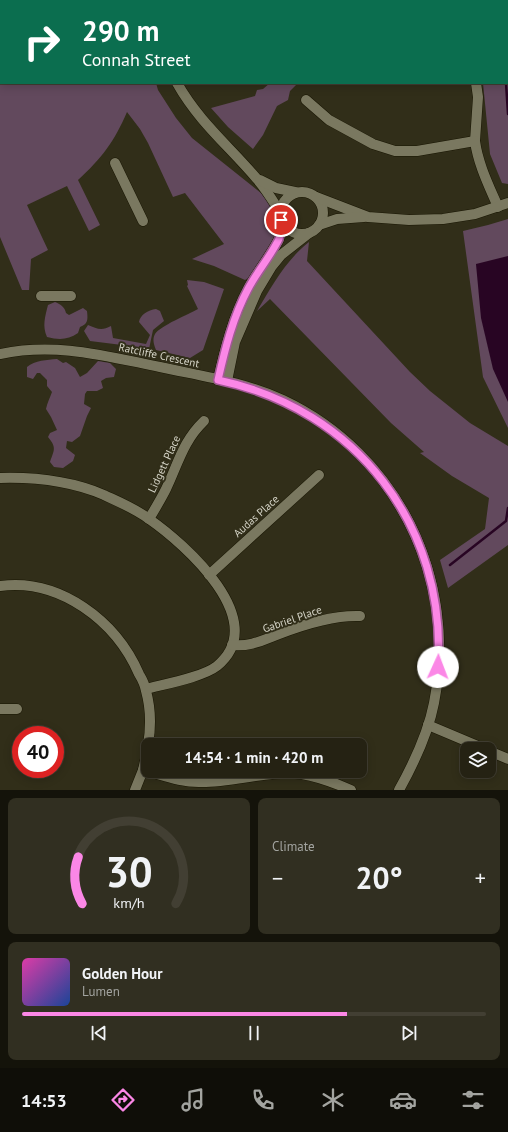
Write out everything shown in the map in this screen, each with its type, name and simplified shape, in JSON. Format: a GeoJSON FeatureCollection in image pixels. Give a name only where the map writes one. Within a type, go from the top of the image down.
{"type":"FeatureCollection","features":[{"type":"Feature","properties":{"kind":"street"},"geometry":{"type":"LineString","coordinates":[[178,84],[184,96],[201,118],[258,180],[281,216],[286,228],[293,233],[309,233]]}},
{"type":"Feature","properties":{"kind":"street"},"geometry":{"type":"LineString","coordinates":[[222,381],[257,291],[272,266],[281,255],[319,226],[337,219],[368,217],[409,220],[443,219],[475,214],[503,205],[482,167],[475,141],[478,97],[476,84]]}},
{"type":"Feature","properties":{"kind":"street"},"geometry":{"type":"LineString","coordinates":[[306,100],[329,120],[380,147],[395,151],[417,151],[475,141]]}},
{"type":"Feature","properties":{"kind":"street"},"geometry":{"type":"LineString","coordinates":[[115,163],[143,221]]}},
{"type":"Feature","properties":{"kind":"street"},"geometry":{"type":"LineString","coordinates":[[258,180],[276,188],[295,192],[304,191],[368,217]]}},
{"type":"Feature","properties":{"kind":"street"},"geometry":{"type":"LineString","coordinates":[[222,381],[228,339],[242,300],[279,239],[281,230],[282,203],[287,196],[295,192]]}},
{"type":"Feature","properties":{"kind":"street"},"geometry":{"type":"LineString","coordinates":[[316,197],[322,206],[323,214],[319,226]]}},
{"type":"Feature","properties":{"kind":"street"},"geometry":{"type":"LineString","coordinates":[[41,296],[71,296]]}},
{"type":"Feature","properties":{"kind":"street","name":"Ratcliffe Crescent"},"geometry":{"type":"LineString","coordinates":[[0,354],[38,348],[90,353],[260,390],[284,400],[329,428],[352,446],[376,470],[397,500],[416,537],[425,560],[432,583],[436,607],[439,648],[438,679],[434,704],[428,725],[412,767],[399,790]]}},
{"type":"Feature","properties":{"kind":"street","name":"Lidgett Place"},"geometry":{"type":"LineString","coordinates":[[149,519],[165,491],[193,431],[204,421]]}},
{"type":"Feature","properties":{"kind":"street","name":"Audas Place"},"geometry":{"type":"LineString","coordinates":[[210,575],[319,475]]}},
{"type":"Feature","properties":{"kind":"street"},"geometry":{"type":"LineString","coordinates":[[0,478],[33,478],[57,481],[103,495],[127,506],[149,519],[181,544],[210,575],[234,616],[235,634],[232,645],[221,662],[205,673],[146,689]]}},
{"type":"Feature","properties":{"kind":"street"},"geometry":{"type":"LineString","coordinates":[[0,586],[28,586],[49,590],[70,598],[107,626],[136,666],[146,689],[150,721],[149,738]]}},
{"type":"Feature","properties":{"kind":"street","name":"Gabriel Place"},"geometry":{"type":"LineString","coordinates":[[232,645],[252,645],[280,633],[327,618],[360,616]]}},
{"type":"Feature","properties":{"kind":"street"},"geometry":{"type":"LineString","coordinates":[[0,709],[17,709]]}},
{"type":"Feature","properties":{"kind":"street"},"geometry":{"type":"LineString","coordinates":[[428,725],[468,742]]}},
{"type":"Feature","properties":{"kind":"street"},"geometry":{"type":"LineString","coordinates":[[496,754],[508,759]]}},
{"type":"Feature","properties":{"kind":"street"},"geometry":{"type":"LineString","coordinates":[[135,790],[141,775]]}},
{"type":"Feature","properties":{"kind":"street"},"geometry":{"type":"LineString","coordinates":[[171,778],[201,782],[247,778]]}},
{"type":"Feature","properties":{"kind":"street"},"geometry":{"type":"LineString","coordinates":[[317,778],[333,782],[351,790]]}},
{"type":"Feature","properties":{"kind":"shaded area"},"geometry":{"type":"Polygon","coordinates":[[[0,84],[156,84],[158,90],[176,118],[192,138],[261,193],[274,212],[278,222],[277,238],[252,276],[245,280],[214,266],[192,259],[224,244],[185,193],[173,197],[148,143],[140,129],[127,112],[107,149],[78,180],[100,225],[89,231],[67,186],[27,205],[48,250],[31,259],[29,290],[22,290],[0,237],[0,84]]]}},
{"type":"Feature","properties":{"kind":"shaded area"},"geometry":{"type":"Polygon","coordinates":[[[269,84],[297,84],[290,91],[288,100],[277,106],[263,135],[253,149],[228,127],[211,108],[255,96],[257,90],[263,89],[269,84]]]}},
{"type":"Feature","properties":{"kind":"shaded area"},"geometry":{"type":"Polygon","coordinates":[[[483,84],[508,84],[508,184],[502,183],[490,154],[483,84]]]}},
{"type":"Feature","properties":{"kind":"shaded area"},"geometry":{"type":"Polygon","coordinates":[[[508,219],[508,428],[483,377],[463,231],[508,219]]]}},
{"type":"Feature","properties":{"kind":"shaded area"},"geometry":{"type":"Polygon","coordinates":[[[309,242],[307,261],[410,372],[430,391],[470,423],[508,446],[508,545],[448,588],[440,560],[485,529],[489,498],[452,476],[420,453],[424,452],[391,423],[270,299],[257,311],[286,265],[309,242]]]}},
{"type":"Feature","properties":{"kind":"shaded area"},"geometry":{"type":"Polygon","coordinates":[[[508,256],[508,402],[493,369],[481,318],[476,264],[508,256]]]}},
{"type":"Feature","properties":{"kind":"shaded area"},"geometry":{"type":"Polygon","coordinates":[[[187,280],[204,282],[224,289],[203,350],[190,358],[156,350],[153,340],[155,334],[163,327],[198,309],[187,286],[187,280]]]}},
{"type":"Feature","properties":{"kind":"shaded area"},"geometry":{"type":"Polygon","coordinates":[[[55,302],[62,306],[69,315],[83,308],[87,311],[87,321],[80,327],[78,333],[63,339],[47,337],[45,333],[44,321],[48,305],[55,302]]]}},
{"type":"Feature","properties":{"kind":"shaded area"},"geometry":{"type":"Polygon","coordinates":[[[156,309],[160,311],[164,321],[153,330],[149,349],[90,341],[84,331],[88,325],[100,329],[105,329],[111,326],[113,338],[146,344],[150,335],[139,322],[145,313],[156,309]]]}},
{"type":"Feature","properties":{"kind":"shaded area"},"geometry":{"type":"Polygon","coordinates":[[[57,359],[63,363],[66,362],[75,368],[80,377],[87,373],[98,361],[110,363],[116,369],[114,377],[106,378],[101,381],[103,388],[97,391],[87,391],[85,394],[84,404],[91,408],[80,436],[72,442],[67,441],[66,448],[75,455],[73,461],[63,468],[54,467],[50,462],[54,447],[48,437],[50,433],[57,430],[46,409],[52,392],[47,386],[47,380],[40,373],[37,373],[33,379],[27,377],[27,367],[30,365],[41,361],[57,359]]]}},
{"type":"Feature","properties":{"kind":"waterway"},"geometry":{"type":"LineString","coordinates":[[506,84],[508,114]]}},
{"type":"Feature","properties":{"kind":"waterway"},"geometry":{"type":"LineString","coordinates":[[450,565],[506,521],[508,508]]}},
{"type":"Feature","properties":{"kind":"route"},"geometry":{"type":"LineString","coordinates":[[281,220],[279,239],[264,261],[242,300],[228,339],[218,380],[236,383],[260,390],[284,400],[307,413],[352,446],[376,470],[397,500],[416,537],[425,560],[432,583],[436,607],[439,655],[438,667]]}}]}
